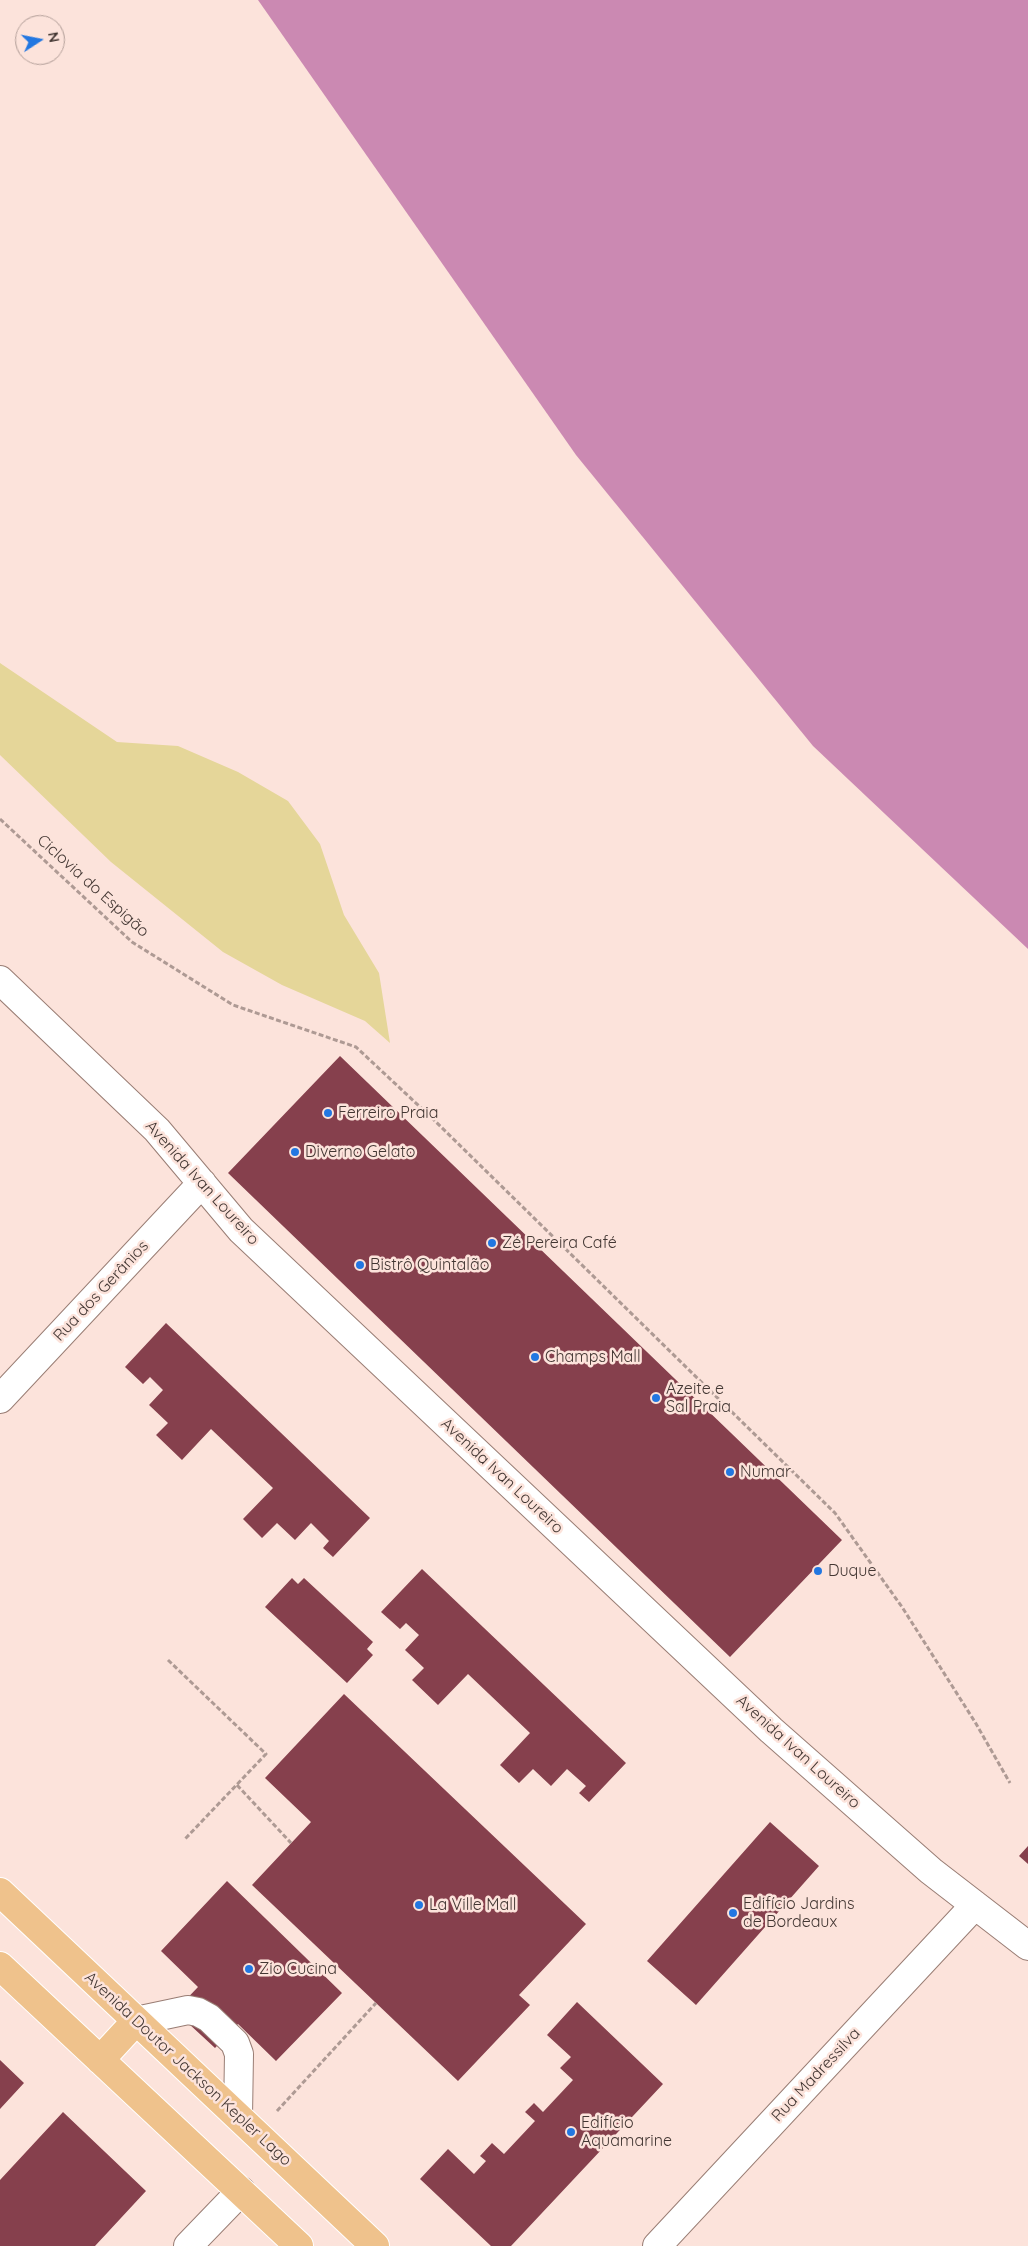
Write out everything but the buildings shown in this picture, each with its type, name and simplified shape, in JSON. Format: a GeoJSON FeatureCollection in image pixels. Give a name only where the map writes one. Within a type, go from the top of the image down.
{"type":"FeatureCollection","features":[{"type":"Feature","properties":{"kind":"main road","name":"Avenida Doutor Jackson Kepler Lago"},"geometry":{"type":"LineString","coordinates":[[0,1892],[375,2246]]}},
{"type":"Feature","properties":{"kind":"main road"},"geometry":{"type":"LineString","coordinates":[[0,1966],[300,2246]]}},
{"type":"Feature","properties":{"kind":"main road"},"geometry":{"type":"LineString","coordinates":[[100,2060],[136,2020]]}},
{"type":"Feature","properties":{"kind":"street","name":"Avenida Ivan Loureiro"},"geometry":{"type":"LineString","coordinates":[[0,980],[157,1130],[241,1230],[771,1730],[931,1871],[1028,1946]]}},
{"type":"Feature","properties":{"kind":"street","name":"Rua dos Gerânios"},"geometry":{"type":"LineString","coordinates":[[0,1398],[202,1183]]}},
{"type":"Feature","properties":{"kind":"street","name":"Rua Madressilva"},"geometry":{"type":"LineString","coordinates":[[657,2246],[975,1905]]}},
{"type":"Feature","properties":{"kind":"street"},"geometry":{"type":"LineString","coordinates":[[136,2020],[188,2010],[198,2012],[209,2018],[234,2043],[239,2054],[247,2125]]}},
{"type":"Feature","properties":{"kind":"street"},"geometry":{"type":"LineString","coordinates":[[188,2246],[240,2191]]}},
{"type":"Feature","properties":{"kind":"path","name":"Ciclovia do Espigão"},"geometry":{"type":"LineString","coordinates":[[0,819],[125,935],[141,947],[233,1005],[356,1047],[441,1127],[835,1513],[902,1607],[975,1722],[1010,1783]]}},
{"type":"Feature","properties":{"kind":"path"},"geometry":{"type":"LineString","coordinates":[[168,1660],[266,1754],[185,1839]]}},
{"type":"Feature","properties":{"kind":"path"},"geometry":{"type":"LineString","coordinates":[[236,1785],[291,1843]]}},
{"type":"Feature","properties":{"kind":"path"},"geometry":{"type":"LineString","coordinates":[[247,2125],[376,2003]]}},
{"type":"Feature","properties":{"kind":"shaded area"},"geometry":{"type":"Polygon","coordinates":[[[258,0],[1028,0],[1028,949],[813,746],[576,455],[258,0]]]}},
{"type":"Feature","properties":{"kind":"shaded area"},"geometry":{"type":"Polygon","coordinates":[[[0,663],[117,742],[178,746],[238,772],[288,801],[320,844],[344,915],[379,973],[390,1043],[365,1021],[282,985],[223,952],[111,862],[0,755],[0,663]]]}},
{"type":"Feature","properties":{"kind":"place","name":"Ferreiro Praia"},"geometry":{"type":"Point","coordinates":[328,1113]}},
{"type":"Feature","properties":{"kind":"place","name":"Diverno Gelato"},"geometry":{"type":"Point","coordinates":[295,1152]}},
{"type":"Feature","properties":{"kind":"place","name":"Zé Pereira Café"},"geometry":{"type":"Point","coordinates":[492,1243]}},
{"type":"Feature","properties":{"kind":"place","name":"Bistrô Quintalão"},"geometry":{"type":"Point","coordinates":[360,1265]}},
{"type":"Feature","properties":{"kind":"place","name":"Champs Mall"},"geometry":{"type":"Point","coordinates":[535,1357]}},
{"type":"Feature","properties":{"kind":"place","name":"Azeite e Sal Praia"},"geometry":{"type":"Point","coordinates":[656,1398]}},
{"type":"Feature","properties":{"kind":"place","name":"Numar"},"geometry":{"type":"Point","coordinates":[730,1472]}},
{"type":"Feature","properties":{"kind":"place","name":"Duque"},"geometry":{"type":"Point","coordinates":[818,1571]}},
{"type":"Feature","properties":{"kind":"place","name":"La Ville Mall"},"geometry":{"type":"Point","coordinates":[419,1905]}},
{"type":"Feature","properties":{"kind":"place","name":"Edifício Jardins de Bordeaux"},"geometry":{"type":"Point","coordinates":[733,1913]}},
{"type":"Feature","properties":{"kind":"place","name":"Zio Cucina"},"geometry":{"type":"Point","coordinates":[249,1969]}},
{"type":"Feature","properties":{"kind":"place","name":"Edifício Aquamarine"},"geometry":{"type":"Point","coordinates":[571,2132]}}]}
